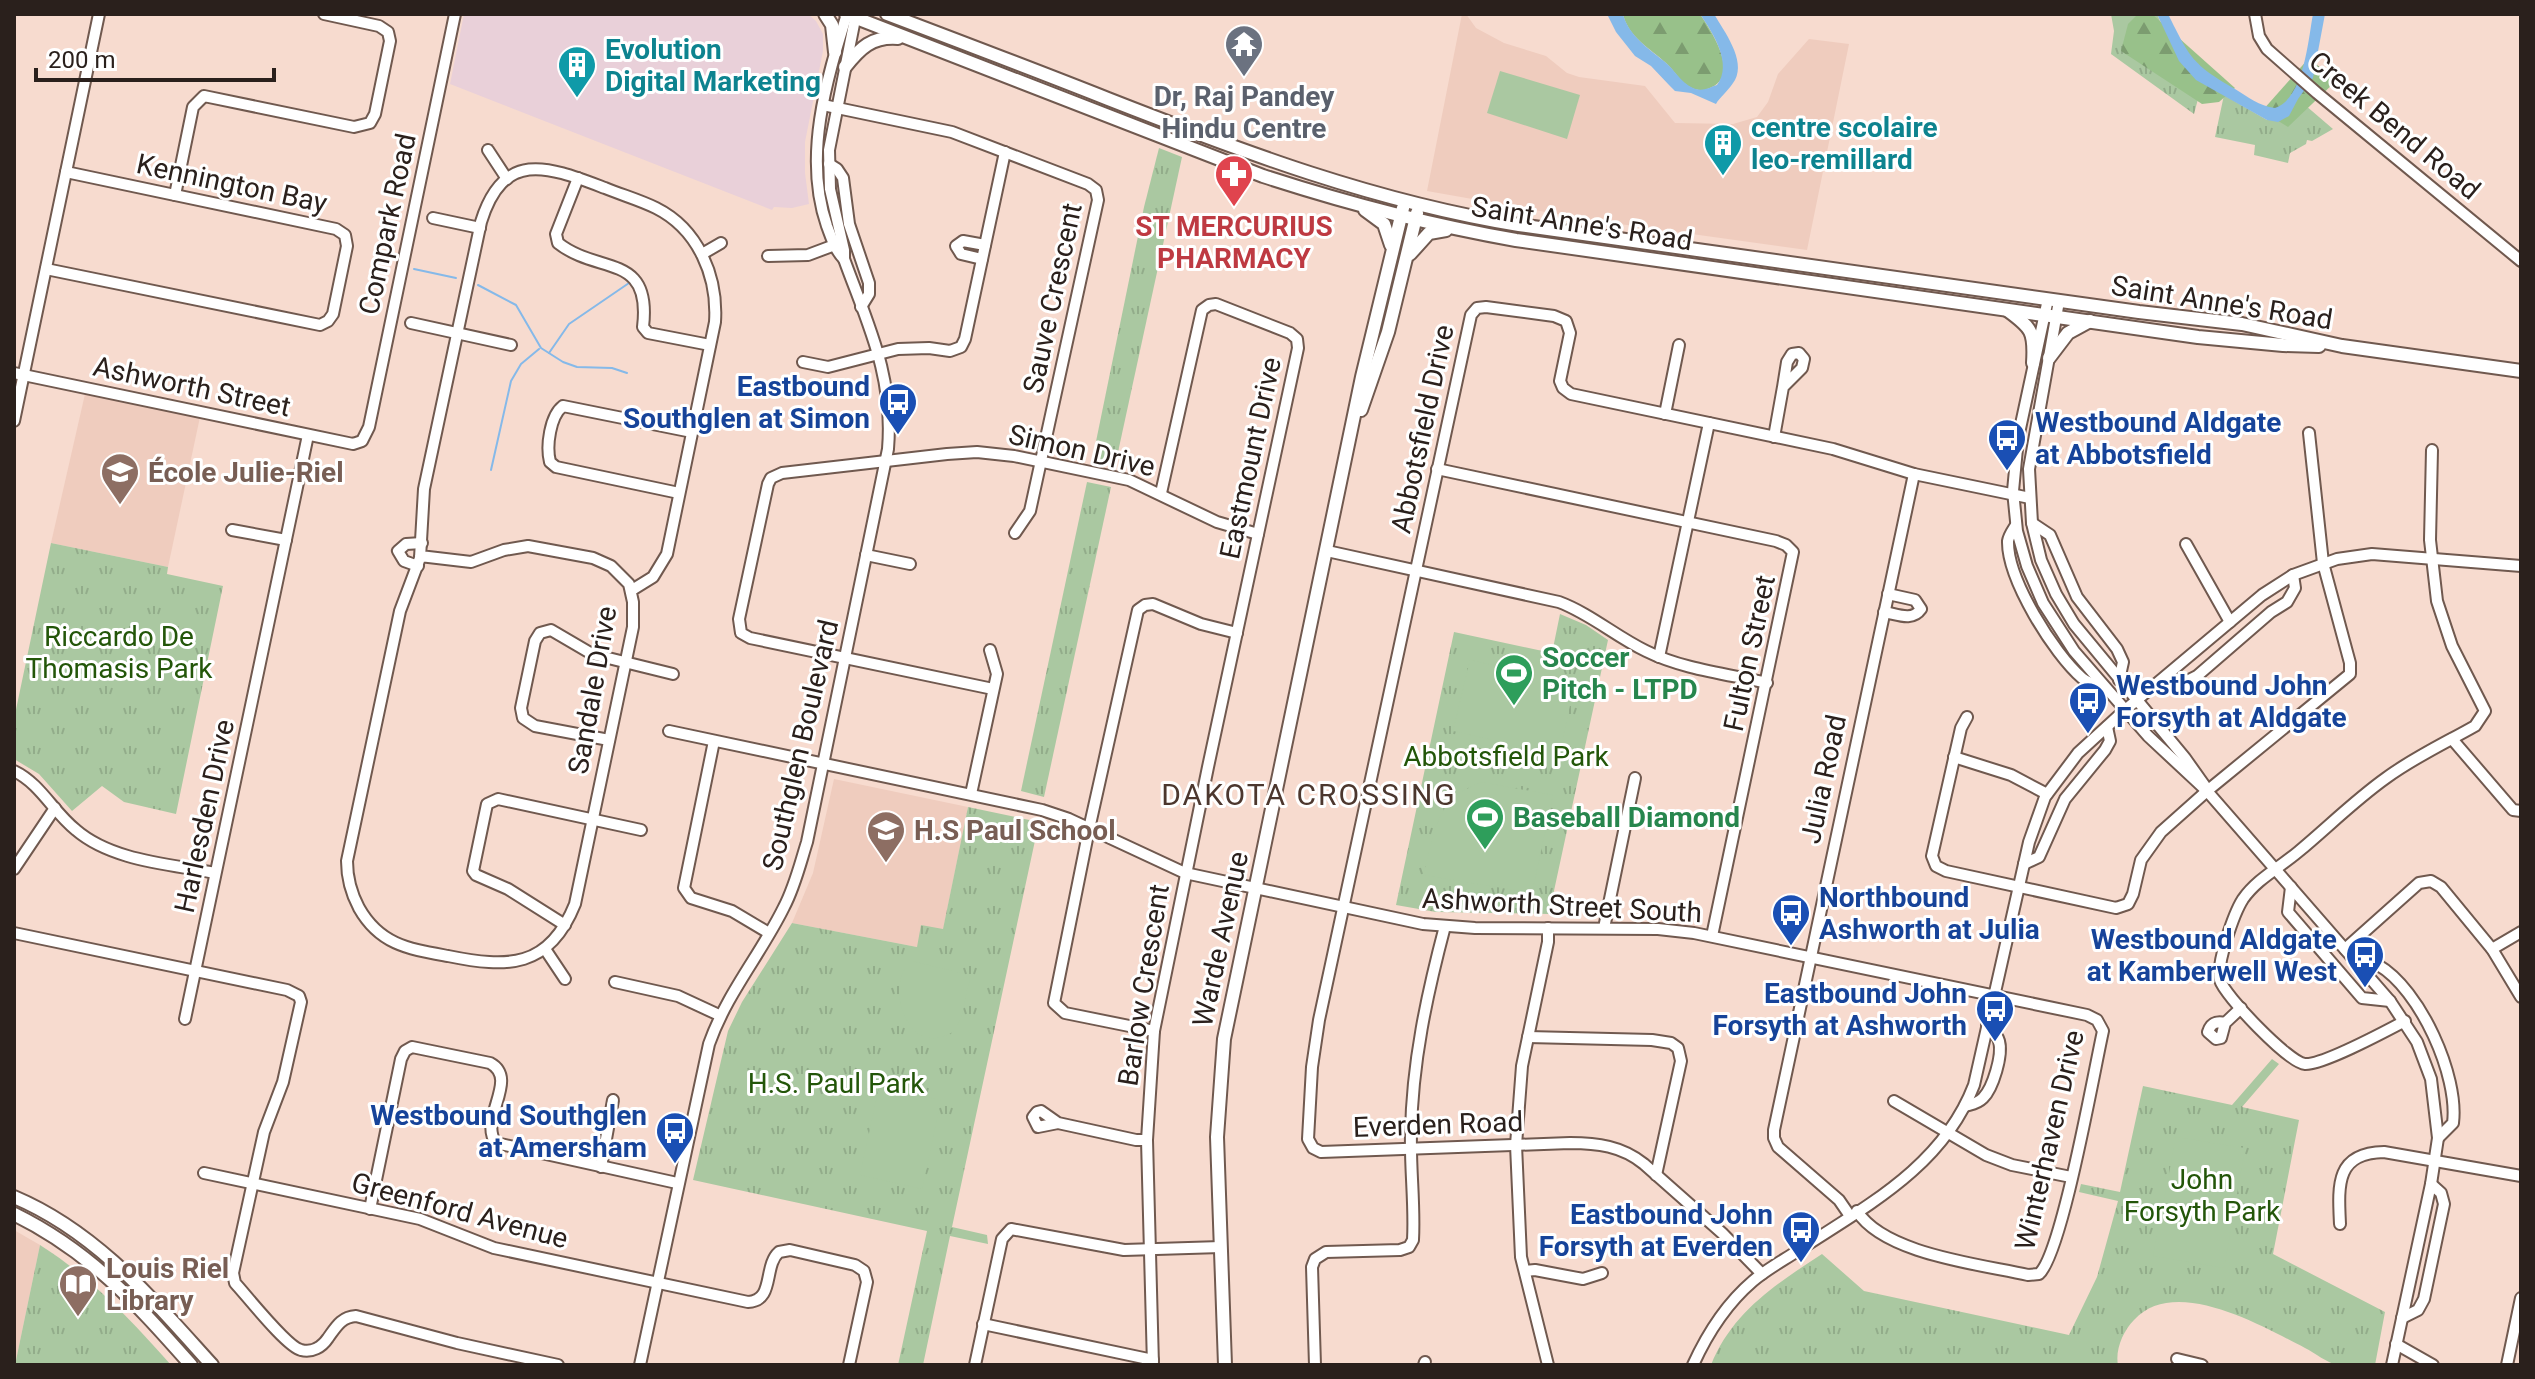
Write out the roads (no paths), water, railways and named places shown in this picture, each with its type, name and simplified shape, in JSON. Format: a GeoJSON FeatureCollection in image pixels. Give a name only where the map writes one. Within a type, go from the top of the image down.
{"type":"FeatureCollection","features":[{"type":"Feature","properties":{"kind":"main road"},"geometry":{"type":"LineString","coordinates":[[825,14],[832,25],[835,52]]}},
{"type":"Feature","properties":{"kind":"main road","name":"Saint Anne's Road"},"geometry":{"type":"LineString","coordinates":[[887,14],[1236,149],[1343,185],[1419,205],[1519,225],[2242,324],[2342,346],[2521,371]]}},
{"type":"Feature","properties":{"kind":"main road","name":"Saint Anne's Road"},"geometry":{"type":"LineString","coordinates":[[850,15],[1263,176],[1400,216],[1516,240],[2230,341],[2342,346]]}},
{"type":"Feature","properties":{"kind":"main road"},"geometry":{"type":"LineString","coordinates":[[845,67],[860,48],[871,41],[887,37],[913,40]]}},
{"type":"Feature","properties":{"kind":"main road","name":"Warde Avenue"},"geometry":{"type":"LineString","coordinates":[[1225,1365],[1217,1137],[1228,1011],[1362,377],[1405,201]]}},
{"type":"Feature","properties":{"kind":"main road"},"geometry":{"type":"LineString","coordinates":[[1356,204],[1384,224],[1391,244],[1389,263]]}},
{"type":"Feature","properties":{"kind":"main road","name":"Warde Avenue"},"geometry":{"type":"LineString","coordinates":[[1351,436],[1388,332],[1419,205]]}},
{"type":"Feature","properties":{"kind":"main road"},"geometry":{"type":"LineString","coordinates":[[1406,259],[1429,233],[1472,231]]}},
{"type":"Feature","properties":{"kind":"main road"},"geometry":{"type":"LineString","coordinates":[[2005,308],[2029,326],[2034,342],[2033,363]]}},
{"type":"Feature","properties":{"kind":"main road"},"geometry":{"type":"LineString","coordinates":[[2049,358],[2068,333],[2092,320]]}},
{"type":"Feature","properties":{"kind":"main road"},"geometry":{"type":"LineString","coordinates":[[14,1197],[76,1231],[121,1267],[212,1365]]}},
{"type":"Feature","properties":{"kind":"main road"},"geometry":{"type":"LineString","coordinates":[[14,1214],[97,1267],[127,1293],[191,1365]]}},
{"type":"Feature","properties":{"kind":"street"},"geometry":{"type":"LineString","coordinates":[[14,421],[19,374],[46,269],[99,14]]}},
{"type":"Feature","properties":{"kind":"street"},"geometry":{"type":"LineString","coordinates":[[175,195],[193,107],[204,96],[354,127],[370,123],[375,114],[390,41],[388,32],[379,26],[324,14]]}},
{"type":"Feature","properties":{"kind":"street","name":"Compark Road"},"geometry":{"type":"LineString","coordinates":[[360,442],[366,435],[371,416],[455,14]]}},
{"type":"Feature","properties":{"kind":"street","name":"Creek Bend Road"},"geometry":{"type":"LineString","coordinates":[[2255,14],[2259,36],[2267,49],[2521,261]]}},
{"type":"Feature","properties":{"kind":"street","name":"Southglen Boulevard"},"geometry":{"type":"LineString","coordinates":[[640,1365],[709,1044],[719,1015],[794,887],[807,842],[886,460],[890,409],[879,355],[844,259],[825,218],[818,182],[816,150],[823,105],[835,52],[850,15]]}},
{"type":"Feature","properties":{"kind":"street","name":"Southglen Boulevard"},"geometry":{"type":"LineString","coordinates":[[838,244],[829,164],[831,132],[845,67],[850,15]]}},
{"type":"Feature","properties":{"kind":"street","name":"Sauve Crescent"},"geometry":{"type":"LineString","coordinates":[[823,105],[952,132],[1088,184],[1096,190],[1098,200],[1042,461],[1030,511],[1015,533]]}},
{"type":"Feature","properties":{"kind":"street"},"geometry":{"type":"LineString","coordinates":[[488,150],[507,179],[490,200],[480,228],[424,489],[419,561],[400,611],[347,861],[351,890],[372,929],[386,939],[409,948],[486,964],[512,962],[545,949],[565,979]]}},
{"type":"Feature","properties":{"kind":"street"},"geometry":{"type":"LineString","coordinates":[[803,362],[828,367],[898,349],[950,351],[961,347],[1005,152]]}},
{"type":"Feature","properties":{"kind":"street","name":"Southglen Boulevard"},"geometry":{"type":"LineString","coordinates":[[829,164],[843,178],[849,224],[869,283],[869,294],[861,307]]}},
{"type":"Feature","properties":{"kind":"street","name":"Sandale Drive"},"geometry":{"type":"LineString","coordinates":[[507,179],[536,168],[555,170],[658,209],[687,232],[702,254],[712,282],[716,308],[663,562],[653,577],[632,590],[634,615],[575,904],[565,925],[545,949]]}},
{"type":"Feature","properties":{"kind":"street","name":"Kennington Bay"},"geometry":{"type":"LineString","coordinates":[[46,269],[316,325],[328,321],[333,314],[347,246],[343,232],[66,172]]}},
{"type":"Feature","properties":{"kind":"street"},"geometry":{"type":"LineString","coordinates":[[578,178],[556,234],[558,243],[632,277],[644,293],[646,307],[643,327],[648,333],[710,345]]}},
{"type":"Feature","properties":{"kind":"street"},"geometry":{"type":"LineString","coordinates":[[433,218],[480,228]]}},
{"type":"Feature","properties":{"kind":"street"},"geometry":{"type":"LineString","coordinates":[[982,259],[961,254],[956,246],[961,241],[985,245]]}},
{"type":"Feature","properties":{"kind":"street"},"geometry":{"type":"LineString","coordinates":[[702,254],[721,243]]}},
{"type":"Feature","properties":{"kind":"street"},"geometry":{"type":"LineString","coordinates":[[768,256],[800,257],[838,244]]}},
{"type":"Feature","properties":{"kind":"street"},"geometry":{"type":"LineString","coordinates":[[2054,300],[2033,363],[2016,452],[2016,525],[2008,540],[2010,555],[2024,592],[2041,626],[2081,677],[2107,689],[2148,736],[2207,791],[2390,1001],[2417,1042],[2431,1079],[2438,1138],[2392,1365]]}},
{"type":"Feature","properties":{"kind":"street","name":"Eastmount Drive"},"geometry":{"type":"LineString","coordinates":[[1161,493],[1202,310],[1216,304],[1285,331],[1297,339],[1298,348],[1185,873]]}},
{"type":"Feature","properties":{"kind":"street","name":"Abbotsfield Drive"},"geometry":{"type":"LineString","coordinates":[[1343,907],[1471,315],[1481,307],[1563,319],[1570,329],[1560,381],[1565,390],[1575,395],[1844,452],[1914,474],[2030,498]]}},
{"type":"Feature","properties":{"kind":"street"},"geometry":{"type":"LineString","coordinates":[[2051,314],[2049,358],[2033,441],[2030,498],[2041,560],[2064,610],[2201,778],[2207,791]]}},
{"type":"Feature","properties":{"kind":"street"},"geometry":{"type":"LineString","coordinates":[[411,323],[511,345]]}},
{"type":"Feature","properties":{"kind":"street"},"geometry":{"type":"LineString","coordinates":[[1665,414],[1679,345]]}},
{"type":"Feature","properties":{"kind":"street","name":"Ashworth Street"},"geometry":{"type":"LineString","coordinates":[[19,374],[353,444],[360,442]]}},
{"type":"Feature","properties":{"kind":"street"},"geometry":{"type":"LineString","coordinates":[[1774,437],[1783,387]]}},
{"type":"Feature","properties":{"kind":"street"},"geometry":{"type":"LineString","coordinates":[[679,493],[556,467],[550,462],[548,449],[556,413],[563,406],[692,432]]}},
{"type":"Feature","properties":{"kind":"street"},"geometry":{"type":"LineString","coordinates":[[1659,657],[1709,423]]}},
{"type":"Feature","properties":{"kind":"street"},"geometry":{"type":"LineString","coordinates":[[1967,717],[1954,757],[1932,856],[1934,862],[1946,871],[2122,908],[2131,900],[2141,860],[2172,821],[2350,674],[2350,663],[2323,563],[2309,433]]}},
{"type":"Feature","properties":{"kind":"street","name":"Harlesden Drive"},"geometry":{"type":"LineString","coordinates":[[185,1019],[308,435]]}},
{"type":"Feature","properties":{"kind":"street"},"geometry":{"type":"LineString","coordinates":[[2405,1021],[2351,1047],[2305,1064],[2274,1045],[2241,1008],[2222,985],[2220,967],[2241,902],[2256,883],[2389,775],[2475,726],[2485,711],[2460,664],[2441,616],[2431,558],[2432,450]]}},
{"type":"Feature","properties":{"kind":"street","name":"Simon Drive"},"geometry":{"type":"LineString","coordinates":[[844,658],[744,636],[739,629],[768,484],[771,478],[782,473],[977,452],[1042,461],[1129,480],[1217,522],[1258,534]]}},
{"type":"Feature","properties":{"kind":"street","name":"Fulton Street"},"geometry":{"type":"LineString","coordinates":[[1437,469],[1780,542],[1793,552],[1712,936]]}},
{"type":"Feature","properties":{"kind":"street","name":"Julia Road"},"geometry":{"type":"LineString","coordinates":[[1854,1214],[1778,1147],[1774,1138],[1914,474]]}},
{"type":"Feature","properties":{"kind":"street"},"geometry":{"type":"LineString","coordinates":[[2032,523],[2050,535],[2077,597],[2117,649],[2123,662],[2119,680]]}},
{"type":"Feature","properties":{"kind":"street"},"geometry":{"type":"LineString","coordinates":[[232,530],[286,540]]}},
{"type":"Feature","properties":{"kind":"street"},"geometry":{"type":"LineString","coordinates":[[422,543],[406,544],[398,551],[404,561],[471,562],[515,548],[550,548],[603,562],[623,576],[632,590]]}},
{"type":"Feature","properties":{"kind":"street"},"geometry":{"type":"LineString","coordinates":[[2186,544],[2230,622]]}},
{"type":"Feature","properties":{"kind":"street"},"geometry":{"type":"LineString","coordinates":[[1327,551],[1559,602],[1591,615],[1633,644],[1659,657],[1767,683]]}},
{"type":"Feature","properties":{"kind":"street"},"geometry":{"type":"LineString","coordinates":[[1693,1365],[1726,1308],[1762,1274],[1917,1170],[1949,1133],[1974,1085],[2036,820],[2047,794],[2078,753],[2262,595],[2293,575],[2323,563],[2372,554],[2521,566]]}},
{"type":"Feature","properties":{"kind":"street"},"geometry":{"type":"LineString","coordinates":[[866,555],[910,564]]}},
{"type":"Feature","properties":{"kind":"street"},"geometry":{"type":"LineString","coordinates":[[2156,685],[2177,686],[2197,676],[2271,612],[2287,602],[2295,588],[2293,575]]}},
{"type":"Feature","properties":{"kind":"street"},"geometry":{"type":"LineString","coordinates":[[1884,612],[1909,617],[1915,616],[1921,609],[1913,599],[1888,594]]}},
{"type":"Feature","properties":{"kind":"street"},"geometry":{"type":"LineString","coordinates":[[1154,1031],[1065,1013],[1054,1003],[1089,829],[1139,608],[1153,604],[1195,622],[1237,633]]}},
{"type":"Feature","properties":{"kind":"street"},"geometry":{"type":"LineString","coordinates":[[609,740],[535,726],[526,721],[521,708],[535,641],[540,633],[547,630],[557,632],[592,654],[673,674]]}},
{"type":"Feature","properties":{"kind":"street"},"geometry":{"type":"LineString","coordinates":[[971,794],[997,674],[990,650]]}},
{"type":"Feature","properties":{"kind":"street"},"geometry":{"type":"LineString","coordinates":[[844,658],[993,689]]}},
{"type":"Feature","properties":{"kind":"street"},"geometry":{"type":"LineString","coordinates":[[2024,864],[2039,857],[2065,799],[2110,741],[2107,727]]}},
{"type":"Feature","properties":{"kind":"street","name":"Ashworth Street South"},"geometry":{"type":"LineString","coordinates":[[669,731],[1050,812],[1185,873],[1423,924],[1658,929],[1712,936],[1994,996]]}},
{"type":"Feature","properties":{"kind":"street"},"geometry":{"type":"LineString","coordinates":[[2452,739],[2513,810],[2521,811]]}},
{"type":"Feature","properties":{"kind":"street"},"geometry":{"type":"LineString","coordinates":[[714,741],[685,877],[685,892],[691,898],[738,914],[769,933]]}},
{"type":"Feature","properties":{"kind":"street"},"geometry":{"type":"LineString","coordinates":[[1954,757],[2011,775],[2047,794]]}},
{"type":"Feature","properties":{"kind":"street"},"geometry":{"type":"LineString","coordinates":[[14,771],[37,787],[71,826],[99,846],[215,873]]}},
{"type":"Feature","properties":{"kind":"street"},"geometry":{"type":"LineString","coordinates":[[1604,928],[1635,778]]}},
{"type":"Feature","properties":{"kind":"street"},"geometry":{"type":"LineString","coordinates":[[565,925],[508,889],[476,875],[472,865],[484,810],[490,801],[498,799],[641,830]]}},
{"type":"Feature","properties":{"kind":"street"},"geometry":{"type":"LineString","coordinates":[[14,869],[55,808]]}},
{"type":"Feature","properties":{"kind":"street","name":"Barlow Crescent"},"geometry":{"type":"LineString","coordinates":[[1153,1362],[1147,1140],[1154,1031],[1185,873]]}},
{"type":"Feature","properties":{"kind":"street"},"geometry":{"type":"LineString","coordinates":[[2345,949],[2419,883],[2431,881],[2441,887],[2492,949],[2521,997]]}},
{"type":"Feature","properties":{"kind":"street"},"geometry":{"type":"LineString","coordinates":[[2291,887],[2288,912],[2300,929],[2362,998],[2390,1001]]}},
{"type":"Feature","properties":{"kind":"street","name":"Everden Road"},"geometry":{"type":"LineString","coordinates":[[1343,907],[1315,1044],[1308,1139],[1313,1148],[1321,1152],[1602,1144],[1635,1157],[1722,1233],[1762,1274]]}},
{"type":"Feature","properties":{"kind":"street"},"geometry":{"type":"LineString","coordinates":[[1315,1365],[1313,1263],[1318,1256],[1326,1252],[1400,1250],[1411,1244],[1414,1235],[1411,1149],[1417,1053],[1445,926]]}},
{"type":"Feature","properties":{"kind":"street"},"geometry":{"type":"LineString","coordinates":[[1548,928],[1548,942],[1519,1092],[1516,1145],[1520,1243],[1548,1365]]}},
{"type":"Feature","properties":{"kind":"street"},"geometry":{"type":"LineString","coordinates":[[2492,949],[2521,932]]}},
{"type":"Feature","properties":{"kind":"street"},"geometry":{"type":"LineString","coordinates":[[14,933],[293,992],[299,996],[301,1002],[286,1071],[267,1121],[234,1278],[237,1286],[294,1348],[304,1351],[317,1348],[341,1321],[356,1316],[457,1343],[558,1365]]}},
{"type":"Feature","properties":{"kind":"street"},"geometry":{"type":"LineString","coordinates":[[2360,967],[2378,965],[2393,976],[2433,1035],[2453,1103],[2453,1123],[2438,1138]]}},
{"type":"Feature","properties":{"kind":"street"},"geometry":{"type":"LineString","coordinates":[[615,982],[678,996],[719,1015]]}},
{"type":"Feature","properties":{"kind":"street","name":"Winterhaven Drive"},"geometry":{"type":"LineString","coordinates":[[1854,1214],[1879,1235],[1901,1245],[2034,1275],[2044,1269],[2050,1260],[2103,1031],[2092,1017],[1994,996]]}},
{"type":"Feature","properties":{"kind":"street"},"geometry":{"type":"LineString","coordinates":[[2225,1023],[2241,1008]]}},
{"type":"Feature","properties":{"kind":"street"},"geometry":{"type":"LineString","coordinates":[[1965,1106],[1983,1098],[1991,1083],[2000,1045],[1995,1032],[1987,1025]]}},
{"type":"Feature","properties":{"kind":"street"},"geometry":{"type":"LineString","coordinates":[[1528,1037],[1652,1040],[1671,1043],[1678,1048],[1681,1061],[1656,1175]]}},
{"type":"Feature","properties":{"kind":"street"},"geometry":{"type":"LineString","coordinates":[[370,1209],[401,1059],[405,1051],[412,1047],[490,1063],[498,1068],[502,1077],[491,1129],[496,1143],[677,1183]]}},
{"type":"Feature","properties":{"kind":"street"},"geometry":{"type":"LineString","coordinates":[[601,1167],[613,1100]]}},
{"type":"Feature","properties":{"kind":"street"},"geometry":{"type":"LineString","coordinates":[[1894,1101],[1999,1160],[2071,1177]]}},
{"type":"Feature","properties":{"kind":"street"},"geometry":{"type":"LineString","coordinates":[[1058,1123],[1147,1140]]}},
{"type":"Feature","properties":{"kind":"street"},"geometry":{"type":"LineString","coordinates":[[2340,1224],[2339,1205],[2344,1172],[2353,1158],[2366,1152],[2384,1152],[2521,1176]]}},
{"type":"Feature","properties":{"kind":"street","name":"Greenford Avenue"},"geometry":{"type":"LineString","coordinates":[[204,1173],[430,1222],[494,1248],[754,1302],[764,1294],[772,1261],[779,1252],[790,1250],[855,1265],[864,1271],[867,1282],[849,1365]]}},
{"type":"Feature","properties":{"kind":"street"},"geometry":{"type":"LineString","coordinates":[[2402,1318],[2418,1310],[2424,1299],[2444,1204],[2441,1193],[2431,1184]]}},
{"type":"Feature","properties":{"kind":"street"},"geometry":{"type":"LineString","coordinates":[[975,1365],[1002,1239],[1011,1229],[1118,1249],[1221,1247]]}},
{"type":"Feature","properties":{"kind":"street"},"geometry":{"type":"LineString","coordinates":[[1525,1271],[1583,1279],[1602,1273]]}},
{"type":"Feature","properties":{"kind":"street"},"geometry":{"type":"LineString","coordinates":[[2507,1365],[2521,1298]]}},
{"type":"Feature","properties":{"kind":"street"},"geometry":{"type":"LineString","coordinates":[[983,1324],[1153,1362]]}},
{"type":"Feature","properties":{"kind":"street"},"geometry":{"type":"LineString","coordinates":[[2396,1344],[2433,1365]]}},
{"type":"Feature","properties":{"kind":"street"},"geometry":{"type":"LineString","coordinates":[[2177,1359],[2202,1365]]}},
{"type":"Feature","properties":{"kind":"water"},"geometry":{"type":"Polygon","coordinates":[[[1607,14],[1623,14],[1629,29],[1640,41],[1685,83],[1699,90],[1717,85],[1723,68],[1719,49],[1700,14],[1714,14],[1736,55],[1738,72],[1735,80],[1716,104],[1691,93],[1675,91],[1651,66],[1635,56],[1616,32],[1607,14]]]}},
{"type":"Feature","properties":{"kind":"water"},"geometry":{"type":"Polygon","coordinates":[[[2157,14],[2168,14],[2194,59],[2209,73],[2254,101],[2275,108],[2285,102],[2298,81],[2313,14],[2325,14],[2313,78],[2289,116],[2278,122],[2267,120],[2196,80],[2179,61],[2157,14]]]}},
{"type":"Feature","properties":{"kind":"waterway"},"geometry":{"type":"LineString","coordinates":[[414,269],[456,278]]}},
{"type":"Feature","properties":{"kind":"waterway"},"geometry":{"type":"LineString","coordinates":[[549,353],[569,324],[629,283]]}},
{"type":"Feature","properties":{"kind":"waterway"},"geometry":{"type":"LineString","coordinates":[[478,285],[516,305],[541,348],[563,362],[577,367],[612,368],[627,373]]}},
{"type":"Feature","properties":{"kind":"waterway"},"geometry":{"type":"LineString","coordinates":[[491,470],[511,381],[521,364],[539,349]]}},
{"type":"Feature","properties":{"kind":"place","name":"Dr, Raj Pandey Hindu Centre"},"geometry":{"type":"Point","coordinates":[1244,78]}},
{"type":"Feature","properties":{"kind":"place","name":"Evolution Digital Marketing"},"geometry":{"type":"Point","coordinates":[577,99]}},
{"type":"Feature","properties":{"kind":"place","name":"centre scolaire leo-remillard"},"geometry":{"type":"Point","coordinates":[1723,177]}},
{"type":"Feature","properties":{"kind":"place","name":"ST MERCURIUS PHARMACY"},"geometry":{"type":"Point","coordinates":[1234,208]}},
{"type":"Feature","properties":{"kind":"place","name":"Eastbound Southglen at Simon"},"geometry":{"type":"Point","coordinates":[898,436]}},
{"type":"Feature","properties":{"kind":"place","name":"Westbound Aldgate at Abbotsfield"},"geometry":{"type":"Point","coordinates":[2007,472]}},
{"type":"Feature","properties":{"kind":"place","name":"École Julie-Riel"},"geometry":{"type":"Point","coordinates":[120,506]}},
{"type":"Feature","properties":{"kind":"place","name":"Soccer Pitch - LTPD"},"geometry":{"type":"Point","coordinates":[1514,707]}},
{"type":"Feature","properties":{"kind":"place","name":"Westbound John Forsyth at Aldgate"},"geometry":{"type":"Point","coordinates":[2088,735]}},
{"type":"Feature","properties":{"kind":"place","name":"Baseball Diamond"},"geometry":{"type":"Point","coordinates":[1485,851]}},
{"type":"Feature","properties":{"kind":"place","name":"H.S Paul School"},"geometry":{"type":"Point","coordinates":[886,864]}},
{"type":"Feature","properties":{"kind":"place","name":"Northbound Ashworth at Julia"},"geometry":{"type":"Point","coordinates":[1791,947]}},
{"type":"Feature","properties":{"kind":"place","name":"Westbound Aldgate at Kamberwell West"},"geometry":{"type":"Point","coordinates":[2365,989]}},
{"type":"Feature","properties":{"kind":"place","name":"Eastbound John Forsyth at Ashworth"},"geometry":{"type":"Point","coordinates":[1995,1043]}},
{"type":"Feature","properties":{"kind":"place","name":"Westbound Southglen at Amersham"},"geometry":{"type":"Point","coordinates":[675,1165]}},
{"type":"Feature","properties":{"kind":"place","name":"Eastbound John Forsyth at Everden"},"geometry":{"type":"Point","coordinates":[1801,1264]}},
{"type":"Feature","properties":{"kind":"place","name":"Louis Riel Library"},"geometry":{"type":"Point","coordinates":[78,1318]}},
{"type":"Feature","properties":{"kind":"district","name":"DAKOTA CROSSING"},"geometry":{"type":"Point","coordinates":[1309,795]}},
{"type":"Feature","properties":{"kind":"park label","name":"Riccardo De Thomasis Park"},"geometry":{"type":"Point","coordinates":[119,652]}},
{"type":"Feature","properties":{"kind":"park label","name":"Abbotsfield Park"},"geometry":{"type":"Point","coordinates":[1506,756]}},
{"type":"Feature","properties":{"kind":"park label","name":"H.S. Paul Park"},"geometry":{"type":"Point","coordinates":[836,1083]}},
{"type":"Feature","properties":{"kind":"park label","name":"John Forsyth Park"},"geometry":{"type":"Point","coordinates":[2202,1195]}}]}
